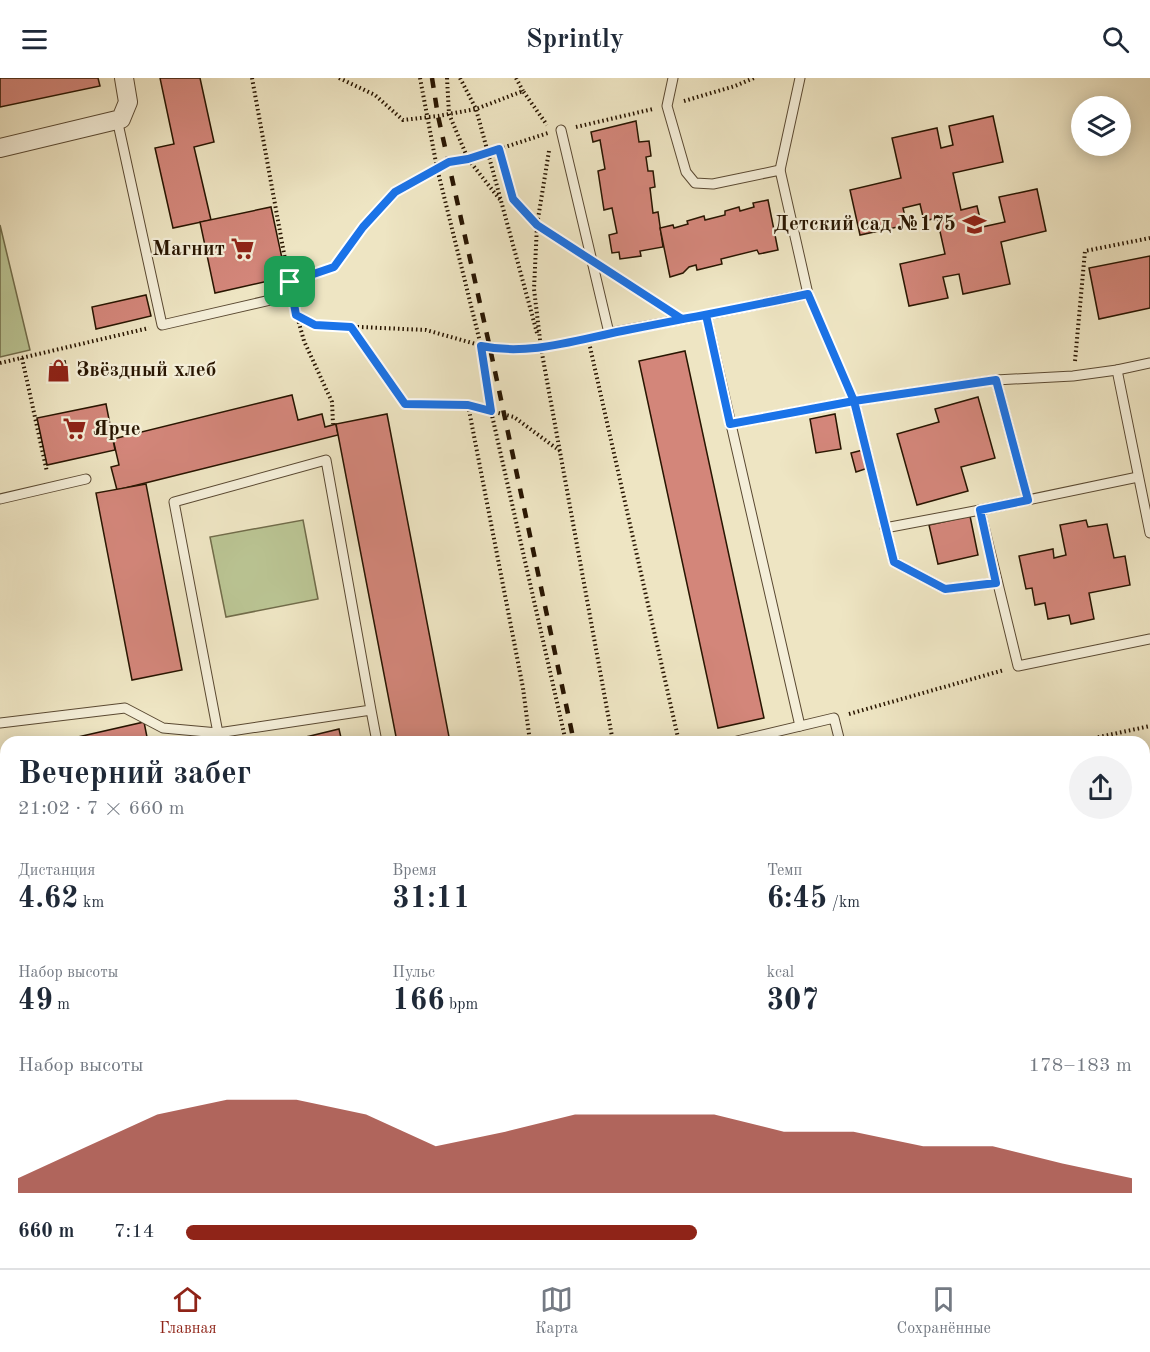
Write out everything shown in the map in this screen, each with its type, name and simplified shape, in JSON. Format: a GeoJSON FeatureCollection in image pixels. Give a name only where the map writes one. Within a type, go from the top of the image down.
{"type":"FeatureCollection","features":[{"type":"Feature","properties":{"kind":"street"},"geometry":{"type":"LineString","coordinates":[[0,148],[121,119],[128,102],[124,78]]}},
{"type":"Feature","properties":{"kind":"lane"},"geometry":{"type":"LineString","coordinates":[[673,78],[667,106],[686,172],[695,183],[713,184],[780,170]]}},
{"type":"Feature","properties":{"kind":"lane"},"geometry":{"type":"LineString","coordinates":[[561,130],[609,333],[808,294],[780,170],[800,78]]}},
{"type":"Feature","properties":{"kind":"lane"},"geometry":{"type":"LineString","coordinates":[[117,119],[162,325],[292,295]]}},
{"type":"Feature","properties":{"kind":"lane"},"geometry":{"type":"LineString","coordinates":[[706,315],[800,726]]}},
{"type":"Feature","properties":{"kind":"lane"},"geometry":{"type":"LineString","coordinates":[[730,424],[854,401],[996,380],[1073,376],[1150,363]]}},
{"type":"Feature","properties":{"kind":"lane"},"geometry":{"type":"LineString","coordinates":[[1116,370],[1150,533]]}},
{"type":"Feature","properties":{"kind":"lane"},"geometry":{"type":"LineString","coordinates":[[996,380],[1028,500]]}},
{"type":"Feature","properties":{"kind":"lane"},"geometry":{"type":"LineString","coordinates":[[854,401],[894,562],[945,589],[996,583]]}},
{"type":"Feature","properties":{"kind":"lane"},"geometry":{"type":"LineString","coordinates":[[218,733],[174,502],[326,460],[376,736]]}},
{"type":"Feature","properties":{"kind":"lane"},"geometry":{"type":"LineString","coordinates":[[885,528],[1138,477]]}},
{"type":"Feature","properties":{"kind":"lane"},"geometry":{"type":"LineString","coordinates":[[0,499],[86,479]]}},
{"type":"Feature","properties":{"kind":"lane"},"geometry":{"type":"LineString","coordinates":[[980,510],[1018,666],[1150,639]]}},
{"type":"Feature","properties":{"kind":"lane"},"geometry":{"type":"LineString","coordinates":[[0,723],[125,708],[163,728],[218,733],[371,710]]}},
{"type":"Feature","properties":{"kind":"lane"},"geometry":{"type":"LineString","coordinates":[[757,736],[834,718],[838,736]]}},
{"type":"Feature","properties":{"kind":"path"},"geometry":{"type":"LineString","coordinates":[[252,78],[296,315],[304,341],[332,402],[333,424]]}},
{"type":"Feature","properties":{"kind":"path"},"geometry":{"type":"LineString","coordinates":[[339,78],[375,95],[404,120],[476,109],[523,91]]}},
{"type":"Feature","properties":{"kind":"path"},"geometry":{"type":"LineString","coordinates":[[420,78],[437,168],[481,346],[491,411],[565,736]]}},
{"type":"Feature","properties":{"kind":"path"},"geometry":{"type":"LineString","coordinates":[[447,78],[449,114],[468,159],[503,204]]}},
{"type":"Feature","properties":{"kind":"path"},"geometry":{"type":"LineString","coordinates":[[460,78],[476,109],[489,152],[541,348],[613,736]]}},
{"type":"Feature","properties":{"kind":"path"},"geometry":{"type":"LineString","coordinates":[[290,282],[334,267],[363,227],[395,192],[449,162],[468,159],[552,132],[516,78]]}},
{"type":"Feature","properties":{"kind":"path"},"geometry":{"type":"LineString","coordinates":[[667,106],[754,78]]}},
{"type":"Feature","properties":{"kind":"path"},"geometry":{"type":"LineString","coordinates":[[499,149],[513,199],[537,225],[682,319]]}},
{"type":"Feature","properties":{"kind":"path"},"geometry":{"type":"LineString","coordinates":[[1073,376],[1085,252],[1150,238]]}},
{"type":"Feature","properties":{"kind":"path"},"geometry":{"type":"LineString","coordinates":[[808,294],[854,401]]}},
{"type":"Feature","properties":{"kind":"path"},"geometry":{"type":"LineString","coordinates":[[296,315],[315,325],[426,330],[490,348],[541,348],[609,333]]}},
{"type":"Feature","properties":{"kind":"path"},"geometry":{"type":"LineString","coordinates":[[0,363],[162,325]]}},
{"type":"Feature","properties":{"kind":"path"},"geometry":{"type":"LineString","coordinates":[[351,327],[405,404],[468,405],[514,417],[560,451]]}},
{"type":"Feature","properties":{"kind":"path"},"geometry":{"type":"LineString","coordinates":[[588,338],[678,736]]}},
{"type":"Feature","properties":{"kind":"path"},"geometry":{"type":"LineString","coordinates":[[22,358],[51,487]]}},
{"type":"Feature","properties":{"kind":"path"},"geometry":{"type":"LineString","coordinates":[[468,405],[523,688],[529,736]]}},
{"type":"Feature","properties":{"kind":"path"},"geometry":{"type":"LineString","coordinates":[[834,718],[1018,666]]}},
{"type":"Feature","properties":{"kind":"path"},"geometry":{"type":"LineString","coordinates":[[1104,736],[1150,726]]}},
{"type":"Feature","properties":{"kind":"green space"},"geometry":{"type":"Polygon","coordinates":[[[0,225],[30,350],[0,357],[0,225]]]}},
{"type":"Feature","properties":{"kind":"green space"},"geometry":{"type":"Polygon","coordinates":[[[303,520],[318,599],[226,617],[210,537],[303,520]]]}},
{"type":"Feature","properties":{"kind":"building"},"geometry":{"type":"Polygon","coordinates":[[[0,78],[98,78],[100,86],[0,107],[0,78]]]}},
{"type":"Feature","properties":{"kind":"building"},"geometry":{"type":"Polygon","coordinates":[[[160,78],[200,78],[214,142],[194,147],[211,220],[173,228],[155,148],[174,144],[160,78]]]}},
{"type":"Feature","properties":{"kind":"building"},"geometry":{"type":"Polygon","coordinates":[[[993,116],[1003,162],[953,173],[961,210],[977,206],[982,227],[1005,222],[999,197],[1037,189],[1046,231],[1001,242],[1010,284],[963,294],[959,274],[943,277],[948,298],[909,306],[900,264],[945,254],[937,218],[924,221],[920,204],[903,208],[907,225],[860,235],[850,190],[901,178],[892,138],[937,128],[941,148],[953,145],[949,126],[993,116]]]}},
{"type":"Feature","properties":{"kind":"building"},"geometry":{"type":"Polygon","coordinates":[[[636,121],[639,142],[649,141],[651,156],[646,157],[648,171],[653,171],[655,187],[650,188],[653,213],[658,212],[663,247],[640,251],[641,256],[620,259],[619,252],[612,253],[609,235],[617,233],[612,208],[604,210],[598,171],[605,169],[600,140],[593,142],[591,132],[636,121]]]}},
{"type":"Feature","properties":{"kind":"building"},"geometry":{"type":"Polygon","coordinates":[[[768,200],[778,250],[759,254],[757,250],[721,259],[722,264],[697,270],[696,265],[689,267],[683,273],[670,277],[660,228],[673,225],[674,228],[704,216],[705,220],[725,215],[725,211],[739,207],[740,211],[754,207],[753,203],[768,200]]]}},
{"type":"Feature","properties":{"kind":"building","name":"Магнит"},"geometry":{"type":"Polygon","coordinates":[[[271,207],[286,277],[215,293],[200,222],[271,207]]]}},
{"type":"Feature","properties":{"kind":"building"},"geometry":{"type":"Polygon","coordinates":[[[1150,256],[1150,308],[1099,319],[1089,268],[1150,256]]]}},
{"type":"Feature","properties":{"kind":"building"},"geometry":{"type":"Polygon","coordinates":[[[146,295],[151,316],[96,329],[92,307],[146,295]]]}},
{"type":"Feature","properties":{"kind":"building"},"geometry":{"type":"Polygon","coordinates":[[[685,351],[764,718],[718,728],[639,361],[685,351]]]}},
{"type":"Feature","properties":{"kind":"building","name":"Звёздный хлеб"},"geometry":{"type":"Polygon","coordinates":[[[65,361],[68,375],[51,379],[48,365],[65,361]]]}},
{"type":"Feature","properties":{"kind":"building"},"geometry":{"type":"Polygon","coordinates":[[[292,395],[298,420],[322,414],[325,427],[336,424],[338,435],[117,490],[111,467],[119,465],[113,439],[292,395]]]}},
{"type":"Feature","properties":{"kind":"building"},"geometry":{"type":"Polygon","coordinates":[[[978,397],[995,458],[961,467],[968,491],[917,505],[897,434],[939,422],[935,409],[978,397]]]}},
{"type":"Feature","properties":{"kind":"building","name":"Ярче"},"geometry":{"type":"Polygon","coordinates":[[[106,404],[115,450],[47,465],[37,418],[106,404]]]}},
{"type":"Feature","properties":{"kind":"building"},"geometry":{"type":"Polygon","coordinates":[[[387,414],[449,736],[396,736],[336,424],[387,414]]]}},
{"type":"Feature","properties":{"kind":"building"},"geometry":{"type":"Polygon","coordinates":[[[835,414],[841,449],[816,453],[810,419],[835,414]]]}},
{"type":"Feature","properties":{"kind":"building"},"geometry":{"type":"Polygon","coordinates":[[[863,450],[868,468],[856,472],[851,453],[863,450]]]}},
{"type":"Feature","properties":{"kind":"building"},"geometry":{"type":"Polygon","coordinates":[[[146,484],[182,670],[132,680],[96,493],[146,484]]]}},
{"type":"Feature","properties":{"kind":"building"},"geometry":{"type":"Polygon","coordinates":[[[970,516],[978,555],[938,564],[929,525],[970,516]]]}},
{"type":"Feature","properties":{"kind":"building"},"geometry":{"type":"Polygon","coordinates":[[[1086,520],[1088,527],[1107,524],[1114,558],[1125,556],[1130,585],[1089,593],[1094,619],[1071,624],[1069,615],[1048,619],[1045,603],[1035,605],[1032,588],[1026,589],[1019,556],[1053,549],[1054,558],[1066,555],[1060,525],[1086,520]]]}},
{"type":"Feature","properties":{"kind":"building"},"geometry":{"type":"Polygon","coordinates":[[[144,722],[147,736],[82,736],[144,722]]]}},
{"type":"Feature","properties":{"kind":"building"},"geometry":{"type":"Polygon","coordinates":[[[339,729],[341,736],[310,736],[339,729]]]}},
{"type":"Feature","properties":{"kind":"railway"},"geometry":{"type":"LineString","coordinates":[[432,78],[438,116],[573,736]]}},
{"type":"Feature","properties":{"kind":"place","name":"Детский сад №175"},"geometry":{"type":"Point","coordinates":[974,224]}},
{"type":"Feature","properties":{"kind":"place","name":"Магнит"},"geometry":{"type":"Point","coordinates":[243,249]}},
{"type":"Feature","properties":{"kind":"place","name":"Звёздный хлеб"},"geometry":{"type":"Point","coordinates":[58,370]}},
{"type":"Feature","properties":{"kind":"place","name":"Ярче"},"geometry":{"type":"Point","coordinates":[75,429]}},
{"type":"Feature","properties":{"kind":"route"},"geometry":{"type":"LineString","coordinates":[[290,282],[296,315],[315,325],[351,327],[405,404],[468,405],[491,411],[481,346],[541,348],[609,333],[706,315],[808,294],[854,401],[894,562],[945,589],[996,583],[980,510],[1028,500],[996,380],[854,401],[730,424],[706,315],[682,319],[537,225],[513,199],[499,149],[468,159],[449,162],[395,192],[363,227],[334,267],[290,282]]}}]}
